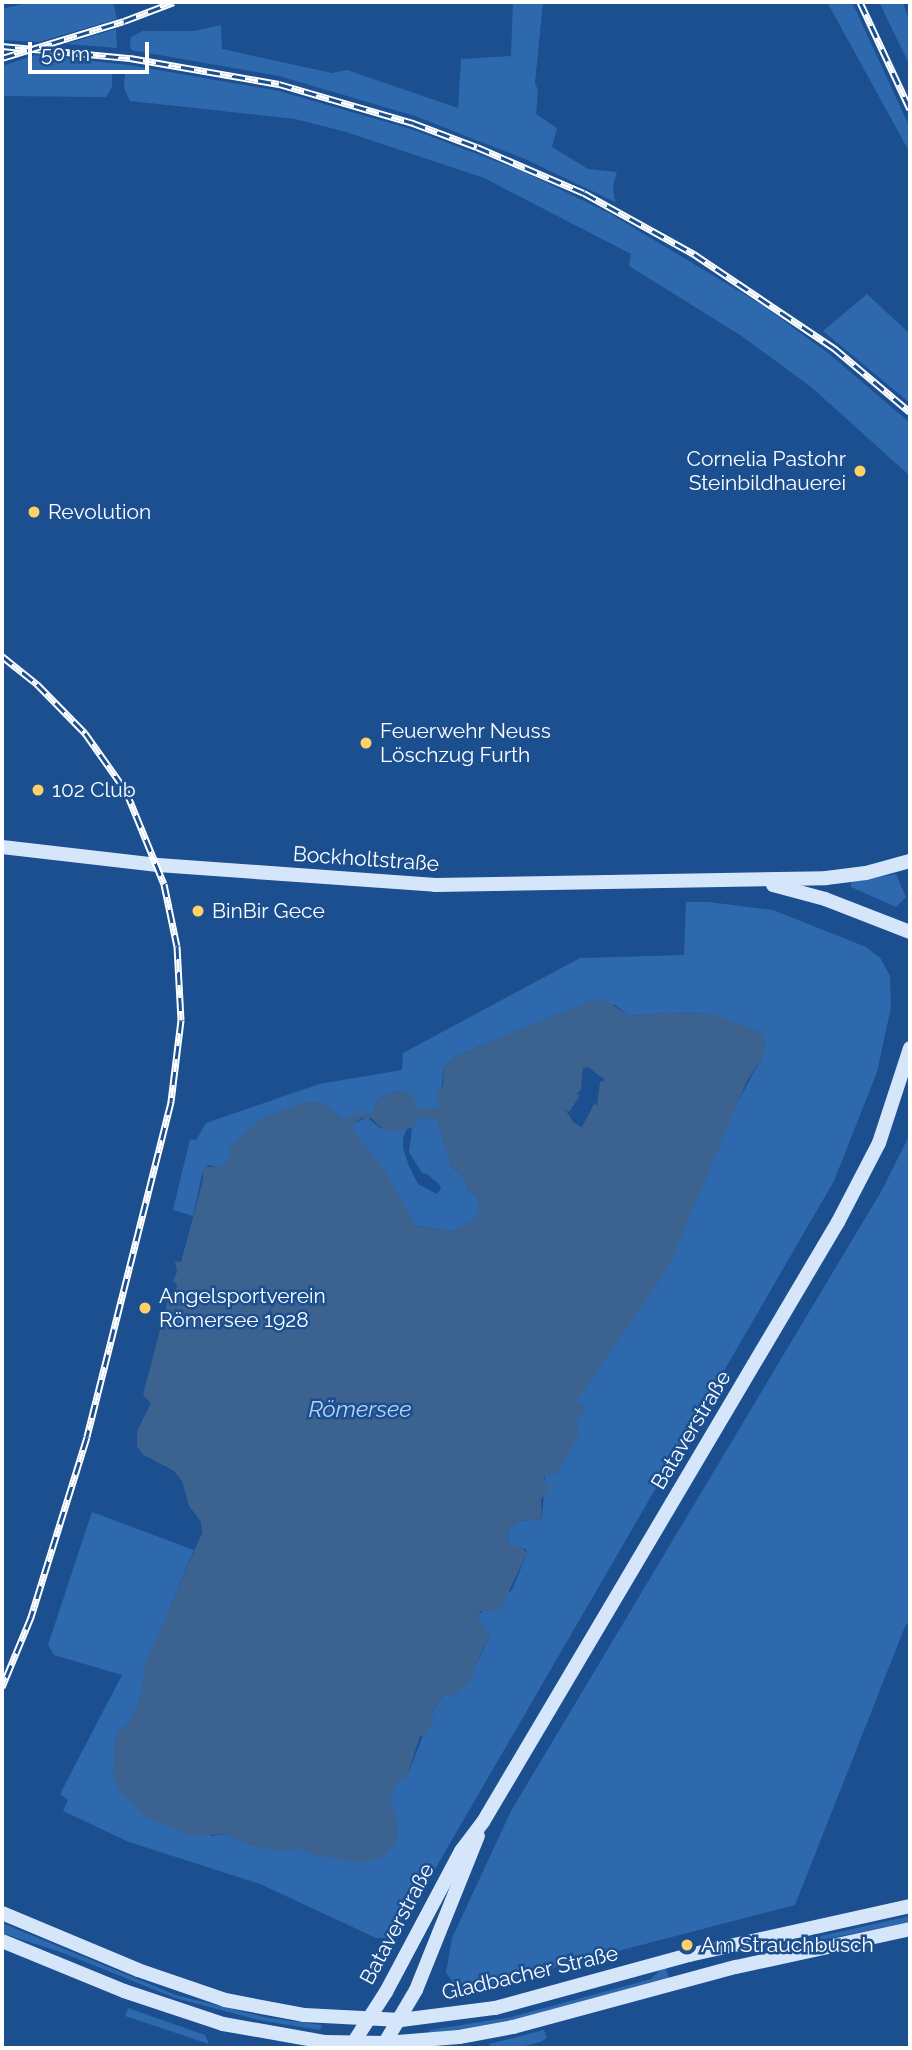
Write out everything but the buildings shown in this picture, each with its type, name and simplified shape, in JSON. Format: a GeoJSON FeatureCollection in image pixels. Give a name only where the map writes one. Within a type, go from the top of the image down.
{"type":"FeatureCollection","features":[{"type":"Feature","properties":{"kind":"street","name":"Bockholtstraße"},"geometry":{"type":"LineString","coordinates":[[2,847],[135,863],[384,884],[505,885],[826,877],[866,873],[910,861]]}},
{"type":"Feature","properties":{"kind":"street","name":"Bockholtstraße"},"geometry":{"type":"LineString","coordinates":[[730,881],[796,890],[910,932]]}},
{"type":"Feature","properties":{"kind":"street","name":"Bataverstraße"},"geometry":{"type":"LineString","coordinates":[[352,2046],[386,1992],[461,1851],[483,1822],[845,1210],[879,1143],[910,1048]]}},
{"type":"Feature","properties":{"kind":"street","name":"Bataverstraße"},"geometry":{"type":"LineString","coordinates":[[383,2046],[401,2020],[416,1990],[483,1822]]}},
{"type":"Feature","properties":{"kind":"street","name":"Gladbacher Straße"},"geometry":{"type":"LineString","coordinates":[[2,1913],[138,1970],[225,2000],[304,2015],[401,2020],[495,2008],[689,1955],[910,1906]]}},
{"type":"Feature","properties":{"kind":"street"},"geometry":{"type":"LineString","coordinates":[[2,1941],[124,1991],[223,2024],[299,2039],[352,2046],[383,2046],[513,2027],[736,1967],[910,1929]]}},
{"type":"Feature","properties":{"kind":"shaded area"},"geometry":{"type":"Polygon","coordinates":[[[30,2],[113,2],[117,19],[39,42],[2,40],[2,9],[30,2]]]}},
{"type":"Feature","properties":{"kind":"shaded area"},"geometry":{"type":"Polygon","coordinates":[[[513,2],[543,2],[535,83],[538,90],[536,114],[557,128],[552,147],[588,169],[617,172],[613,186],[615,202],[525,159],[415,116],[279,76],[131,50],[130,43],[131,37],[143,31],[194,31],[221,25],[222,49],[332,73],[347,70],[458,108],[461,59],[511,56],[513,2]]]}},
{"type":"Feature","properties":{"kind":"shaded area"},"geometry":{"type":"Polygon","coordinates":[[[827,2],[852,2],[910,128],[910,153],[827,2]]]}},
{"type":"Feature","properties":{"kind":"shaded area"},"geometry":{"type":"Polygon","coordinates":[[[879,2],[903,2],[910,24],[910,66],[879,2]]]}},
{"type":"Feature","properties":{"kind":"shaded area"},"geometry":{"type":"Polygon","coordinates":[[[116,29],[117,48],[66,44],[116,29]]]}},
{"type":"Feature","properties":{"kind":"shaded area"},"geometry":{"type":"Polygon","coordinates":[[[35,55],[129,65],[279,91],[414,130],[522,171],[609,213],[762,305],[828,353],[909,422],[910,476],[810,386],[740,335],[629,266],[631,254],[484,178],[346,132],[295,119],[130,101],[124,88],[125,73],[112,72],[112,87],[106,97],[2,96],[2,66],[35,55]]]}},
{"type":"Feature","properties":{"kind":"shaded area"},"geometry":{"type":"Polygon","coordinates":[[[867,294],[910,334],[910,403],[823,331],[867,294]]]}},
{"type":"Feature","properties":{"kind":"shaded area"},"geometry":{"type":"Polygon","coordinates":[[[896,874],[906,897],[896,907],[851,887],[851,882],[896,874]]]}},
{"type":"Feature","properties":{"kind":"shaded area"},"geometry":{"type":"Polygon","coordinates":[[[686,902],[709,902],[773,910],[866,947],[881,959],[890,976],[891,1007],[877,1072],[834,1181],[424,1888],[389,1938],[376,1938],[260,1884],[129,1842],[63,1811],[68,1800],[60,1794],[122,1675],[54,1655],[48,1645],[92,1512],[194,1550],[146,1665],[140,1701],[129,1723],[118,1731],[115,1744],[211,1836],[225,1834],[251,1845],[277,1850],[295,1846],[316,1855],[332,1856],[396,1816],[389,1802],[397,1781],[407,1777],[432,1712],[443,1696],[456,1694],[473,1671],[489,1637],[476,1616],[512,1590],[527,1553],[526,1549],[508,1545],[507,1531],[520,1521],[542,1519],[545,1474],[584,1406],[576,1401],[762,1057],[712,1014],[629,1016],[615,1005],[592,1001],[458,1055],[444,1067],[439,1108],[417,1108],[401,1090],[378,1098],[372,1114],[345,1120],[322,1103],[305,1102],[260,1120],[228,1163],[217,1167],[208,1165],[202,1174],[193,1216],[173,1210],[190,1139],[196,1140],[206,1123],[319,1084],[402,1070],[403,1053],[580,958],[684,955],[686,902]]]}},
{"type":"Feature","properties":{"kind":"shaded area"},"geometry":{"type":"Polygon","coordinates":[[[367,1117],[380,1128],[407,1129],[403,1148],[409,1166],[418,1184],[437,1194],[441,1189],[439,1184],[422,1173],[409,1152],[412,1128],[418,1118],[437,1118],[451,1167],[462,1175],[469,1191],[478,1196],[479,1209],[473,1221],[453,1231],[416,1226],[351,1125],[367,1117]]]}},
{"type":"Feature","properties":{"kind":"shaded area"},"geometry":{"type":"Polygon","coordinates":[[[910,1134],[910,1625],[906,1624],[795,1905],[480,1987],[458,1988],[446,1973],[452,1938],[511,1811],[882,1190],[910,1134]]]}},
{"type":"Feature","properties":{"kind":"shaded area"},"geometry":{"type":"Polygon","coordinates":[[[910,1916],[910,1922],[768,1951],[772,1947],[910,1916]]]}},
{"type":"Feature","properties":{"kind":"shaded area"},"geometry":{"type":"Polygon","coordinates":[[[2,1923],[176,1995],[264,2017],[322,2025],[320,2030],[263,2021],[175,1998],[63,1953],[2,1933],[2,1923]]]}},
{"type":"Feature","properties":{"kind":"shaded area"},"geometry":{"type":"Polygon","coordinates":[[[662,1968],[666,1968],[669,1978],[514,2020],[427,2035],[430,2030],[511,2017],[651,1979],[662,1968]]]}},
{"type":"Feature","properties":{"kind":"shaded area"},"geometry":{"type":"Polygon","coordinates":[[[128,2008],[205,2035],[209,2044],[125,2016],[128,2008]]]}},
{"type":"Feature","properties":{"kind":"shaded area"},"geometry":{"type":"Polygon","coordinates":[[[544,2030],[547,2038],[540,2042],[517,2048],[490,2048],[489,2044],[544,2030]]]}},
{"type":"Feature","properties":{"kind":"water","name":"Römersee"},"geometry":{"type":"Polygon","coordinates":[[[592,1001],[607,1001],[629,1016],[712,1014],[763,1033],[766,1041],[762,1057],[746,1083],[668,1268],[577,1400],[584,1406],[584,1414],[576,1420],[579,1433],[557,1474],[545,1475],[544,1480],[550,1487],[541,1499],[542,1519],[521,1521],[507,1531],[508,1545],[521,1546],[527,1553],[500,1610],[481,1611],[476,1616],[489,1636],[473,1671],[473,1677],[456,1694],[443,1696],[432,1712],[434,1719],[426,1735],[420,1736],[407,1777],[397,1781],[390,1802],[396,1816],[398,1836],[394,1846],[380,1859],[358,1862],[316,1855],[295,1847],[294,1850],[276,1850],[251,1845],[225,1834],[194,1836],[149,1819],[120,1791],[113,1775],[118,1731],[129,1723],[140,1701],[145,1665],[202,1533],[201,1522],[189,1506],[182,1481],[174,1471],[142,1454],[137,1446],[137,1431],[151,1403],[143,1395],[168,1299],[174,1300],[177,1285],[173,1281],[177,1272],[175,1261],[181,1262],[203,1180],[203,1167],[217,1167],[228,1163],[230,1146],[260,1120],[304,1102],[322,1103],[345,1120],[357,1113],[372,1114],[378,1098],[401,1090],[413,1096],[417,1108],[439,1108],[436,1096],[443,1086],[444,1067],[458,1055],[592,1001]],[[588,1067],[583,1068],[581,1089],[577,1094],[580,1095],[570,1111],[566,1111],[574,1123],[582,1127],[594,1104],[597,1105],[600,1082],[605,1080],[588,1067]],[[362,1118],[352,1125],[356,1134],[385,1171],[416,1226],[453,1231],[473,1221],[479,1209],[478,1196],[469,1191],[462,1175],[451,1167],[437,1119],[418,1118],[412,1128],[386,1132],[371,1118],[362,1118]]]}},
{"type":"Feature","properties":{"kind":"railway"},"geometry":{"type":"LineString","coordinates":[[2,58],[124,21],[174,2]]}},
{"type":"Feature","properties":{"kind":"railway"},"geometry":{"type":"LineString","coordinates":[[860,2],[910,109]]}},
{"type":"Feature","properties":{"kind":"railway"},"geometry":{"type":"LineString","coordinates":[[2,46],[130,58],[279,84],[413,123],[477,147],[584,193],[694,254],[834,348],[910,412]]}},
{"type":"Feature","properties":{"kind":"railway"},"geometry":{"type":"LineString","coordinates":[[2,656],[37,684],[85,733],[126,791],[164,884],[177,946],[181,1020],[171,1102],[87,1437],[31,1617],[2,1687]]}},
{"type":"Feature","properties":{"kind":"place","name":"Cornelia Pastohr Steinbildhauerei"},"geometry":{"type":"Point","coordinates":[860,471]}},
{"type":"Feature","properties":{"kind":"place","name":"Revolution"},"geometry":{"type":"Point","coordinates":[34,512]}},
{"type":"Feature","properties":{"kind":"place","name":"Feuerwehr Neuss Löschzug Furth"},"geometry":{"type":"Point","coordinates":[366,743]}},
{"type":"Feature","properties":{"kind":"place","name":"102 Club"},"geometry":{"type":"Point","coordinates":[38,790]}},
{"type":"Feature","properties":{"kind":"place","name":"BinBir Gece"},"geometry":{"type":"Point","coordinates":[198,911]}},
{"type":"Feature","properties":{"kind":"place","name":"Angelsportverein Römersee 1928"},"geometry":{"type":"Point","coordinates":[145,1308]}},
{"type":"Feature","properties":{"kind":"place","name":"Am Strauchbusch"},"geometry":{"type":"Point","coordinates":[687,1945]}}]}
